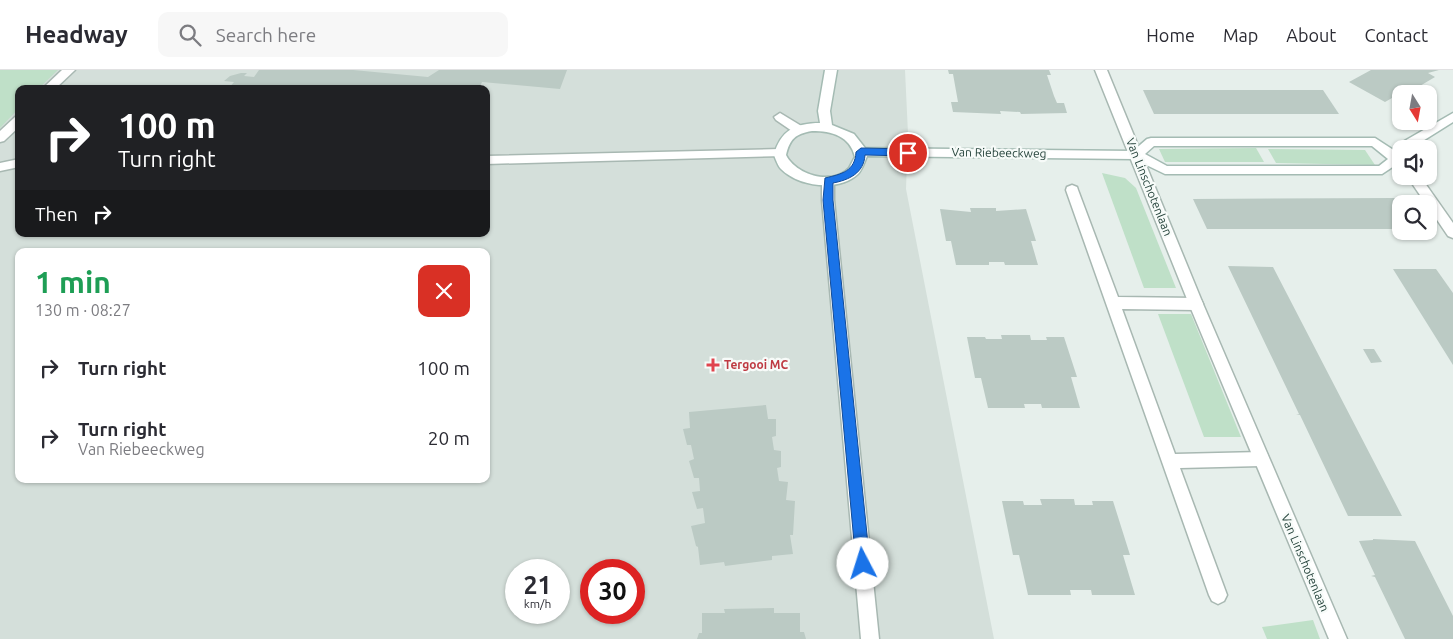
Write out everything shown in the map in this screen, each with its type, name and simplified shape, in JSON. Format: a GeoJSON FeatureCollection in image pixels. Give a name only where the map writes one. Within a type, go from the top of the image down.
{"type":"FeatureCollection","features":[{"type":"Feature","properties":{"kind":"street"},"geometry":{"type":"LineString","coordinates":[[52,85],[69,70]]}},
{"type":"Feature","properties":{"kind":"street"},"geometry":{"type":"LineString","coordinates":[[826,127],[824,111],[831,70]]}},
{"type":"Feature","properties":{"kind":"street","name":"Van Linschotenlaan"},"geometry":{"type":"LineString","coordinates":[[1101,70],[1196,304],[1338,639]]}},
{"type":"Feature","properties":{"kind":"street"},"geometry":{"type":"LineString","coordinates":[[780,117],[800,130]]}},
{"type":"Feature","properties":{"kind":"street","name":"Van Riebeeckweg"},"geometry":{"type":"LineString","coordinates":[[1415,140],[1453,117]]}},
{"type":"Feature","properties":{"kind":"street"},"geometry":{"type":"LineString","coordinates":[[0,138],[15,124]]}},
{"type":"Feature","properties":{"kind":"street"},"geometry":{"type":"LineString","coordinates":[[826,127],[849,136],[859,146],[861,152],[860,162],[854,171],[843,178],[828,181],[799,176],[785,165],[780,153],[783,142],[800,130],[826,127]]}},
{"type":"Feature","properties":{"kind":"street"},"geometry":{"type":"LineString","coordinates":[[1136,155],[1151,142],[1374,142],[1392,152]]}},
{"type":"Feature","properties":{"kind":"street","name":"Van Riebeeckweg"},"geometry":{"type":"LineString","coordinates":[[861,152],[1136,155],[1165,170],[1382,170],[1392,162]]}},
{"type":"Feature","properties":{"kind":"street"},"geometry":{"type":"LineString","coordinates":[[490,160],[780,153]]}},
{"type":"Feature","properties":{"kind":"street"},"geometry":{"type":"LineString","coordinates":[[0,167],[15,164]]}},
{"type":"Feature","properties":{"kind":"street"},"geometry":{"type":"LineString","coordinates":[[828,181],[828,200],[870,639]]}},
{"type":"Feature","properties":{"kind":"street"},"geometry":{"type":"LineString","coordinates":[[1419,185],[1453,233]]}},
{"type":"Feature","properties":{"kind":"street"},"geometry":{"type":"LineString","coordinates":[[1072,190],[1218,595]]}},
{"type":"Feature","properties":{"kind":"street"},"geometry":{"type":"LineString","coordinates":[[1112,302],[1196,304]]}},
{"type":"Feature","properties":{"kind":"street"},"geometry":{"type":"LineString","coordinates":[[1169,461],[1261,459]]}},
{"type":"Feature","properties":{"kind":"shaded area","name":"Tergooi MC"},"geometry":{"type":"Polygon","coordinates":[[[55,70],[905,70],[908,134],[906,189],[994,639],[0,639],[0,112],[15,100],[15,237],[490,237],[490,85],[35,85],[55,70]]]}},
{"type":"Feature","properties":{"kind":"green space"},"geometry":{"type":"Polygon","coordinates":[[[0,70],[58,70],[42,85],[15,85],[15,112],[0,128],[0,70]]]}},
{"type":"Feature","properties":{"kind":"green space"},"geometry":{"type":"Polygon","coordinates":[[[1256,148],[1264,162],[1165,162],[1159,149],[1256,148]]]}},
{"type":"Feature","properties":{"kind":"green space"},"geometry":{"type":"Polygon","coordinates":[[[1268,149],[1365,150],[1375,165],[1276,163],[1268,149]]]}},
{"type":"Feature","properties":{"kind":"green space"},"geometry":{"type":"Polygon","coordinates":[[[1102,173],[1125,178],[1136,188],[1176,288],[1144,288],[1102,173]]]}},
{"type":"Feature","properties":{"kind":"green space"},"geometry":{"type":"Polygon","coordinates":[[[1158,314],[1191,314],[1241,437],[1204,437],[1158,314]]]}},
{"type":"Feature","properties":{"kind":"green space"},"geometry":{"type":"Polygon","coordinates":[[[1313,620],[1320,639],[1267,639],[1262,627],[1313,620]]]}},
{"type":"Feature","properties":{"kind":"building"},"geometry":{"type":"Polygon","coordinates":[[[259,70],[353,70],[428,77],[439,70],[567,70],[560,89],[482,82],[481,85],[231,85],[234,82],[224,81],[230,76],[241,73],[247,73],[244,76],[254,77],[259,70]]]}},
{"type":"Feature","properties":{"kind":"building"},"geometry":{"type":"Polygon","coordinates":[[[948,70],[1049,70],[1051,75],[1047,75],[1054,96],[1057,103],[1064,103],[1067,113],[1021,114],[1020,112],[1000,111],[1001,114],[953,112],[951,102],[958,102],[953,74],[949,74],[948,70]]]}},
{"type":"Feature","properties":{"kind":"building"},"geometry":{"type":"Polygon","coordinates":[[[1371,70],[1439,70],[1428,73],[1435,77],[1422,85],[1392,85],[1392,98],[1385,102],[1349,82],[1371,70]]]}},
{"type":"Feature","properties":{"kind":"building"},"geometry":{"type":"Polygon","coordinates":[[[1143,90],[1323,90],[1339,114],[1154,114],[1143,90]]]}},
{"type":"Feature","properties":{"kind":"building"},"geometry":{"type":"Polygon","coordinates":[[[1392,198],[1392,229],[1207,229],[1193,199],[1392,198]]]}},
{"type":"Feature","properties":{"kind":"building"},"geometry":{"type":"Polygon","coordinates":[[[970,208],[996,208],[996,211],[1026,209],[1036,241],[1031,241],[1038,265],[1005,265],[1004,262],[989,262],[989,265],[956,265],[951,241],[946,241],[940,209],[971,212],[970,208]]]}},
{"type":"Feature","properties":{"kind":"building"},"geometry":{"type":"Polygon","coordinates":[[[1228,266],[1273,267],[1402,516],[1348,516],[1300,415],[1296,414],[1299,414],[1228,266]]]}},
{"type":"Feature","properties":{"kind":"building"},"geometry":{"type":"Polygon","coordinates":[[[1393,269],[1436,269],[1453,293],[1453,365],[1393,269]]]}},
{"type":"Feature","properties":{"kind":"building"},"geometry":{"type":"Polygon","coordinates":[[[1001,335],[1030,335],[1031,340],[1047,340],[1046,337],[1064,337],[1077,377],[1071,377],[1080,408],[1042,408],[1041,404],[1024,404],[1025,408],[988,408],[981,378],[975,378],[967,337],[1002,339],[1001,335]]]}},
{"type":"Feature","properties":{"kind":"building"},"geometry":{"type":"Polygon","coordinates":[[[1363,349],[1374,349],[1382,362],[1371,363],[1363,349]]]}},
{"type":"Feature","properties":{"kind":"building"},"geometry":{"type":"Polygon","coordinates":[[[766,405],[768,419],[776,419],[776,436],[772,437],[774,450],[781,451],[781,467],[777,468],[779,481],[788,482],[786,500],[795,501],[793,535],[790,535],[793,554],[772,556],[772,560],[725,566],[724,562],[700,565],[698,547],[696,546],[691,526],[705,523],[703,508],[697,509],[692,492],[700,491],[699,478],[694,478],[689,461],[694,459],[691,445],[687,445],[683,429],[690,428],[689,412],[766,405]]]}},
{"type":"Feature","properties":{"kind":"building"},"geometry":{"type":"Polygon","coordinates":[[[1040,499],[1074,499],[1075,505],[1093,505],[1092,501],[1113,501],[1130,555],[1123,555],[1135,595],[1092,595],[1091,590],[1070,590],[1071,595],[1028,595],[1019,555],[1013,555],[1002,501],[1023,501],[1024,505],[1042,505],[1040,499]]]}},
{"type":"Feature","properties":{"kind":"building"},"geometry":{"type":"Polygon","coordinates":[[[1373,539],[1415,541],[1453,616],[1453,639],[1405,639],[1375,577],[1371,576],[1375,575],[1359,541],[1373,539]]]}},
{"type":"Feature","properties":{"kind":"building"},"geometry":{"type":"Polygon","coordinates":[[[774,608],[774,613],[800,613],[800,632],[804,632],[806,639],[697,639],[699,633],[702,633],[702,613],[725,613],[724,609],[774,608]]]}},
{"type":"Feature","properties":{"kind":"place","name":"Tergooi MC"},"geometry":{"type":"Point","coordinates":[713,365]}},
{"type":"Feature","properties":{"kind":"route"},"geometry":{"type":"LineString","coordinates":[[863,564],[828,200],[828,181],[843,178],[854,171],[860,162],[861,152],[908,153]]}}]}
